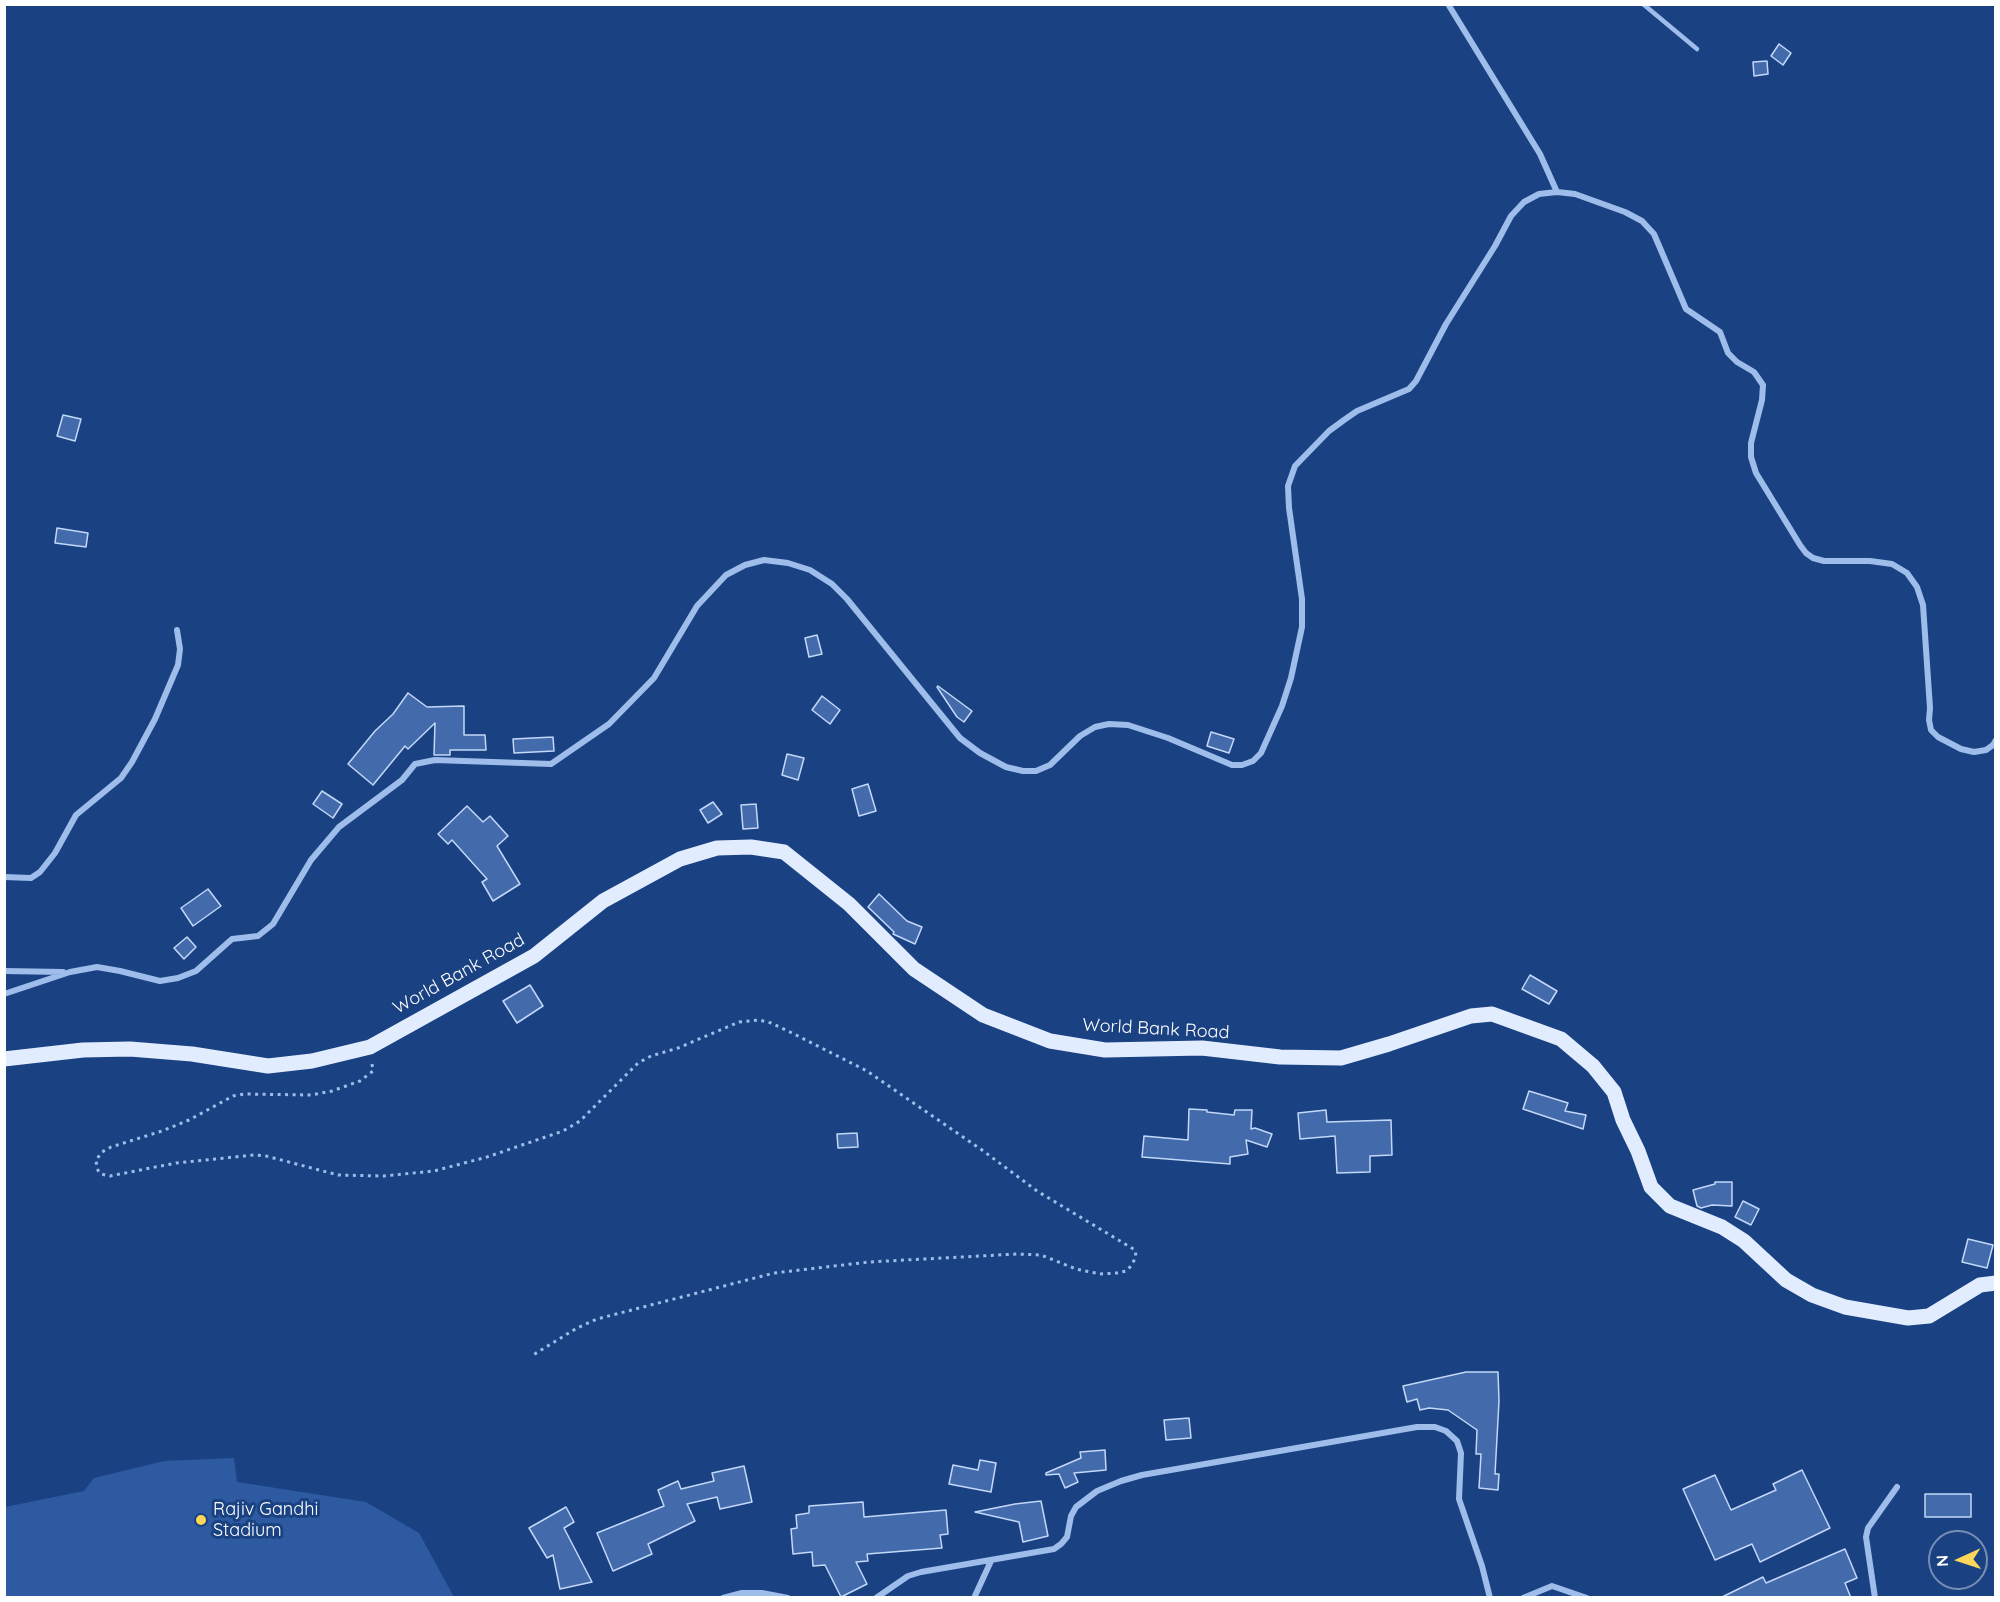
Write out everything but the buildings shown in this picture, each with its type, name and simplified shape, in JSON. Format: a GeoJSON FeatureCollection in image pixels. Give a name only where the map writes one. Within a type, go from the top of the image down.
{"type":"FeatureCollection","features":[{"type":"Feature","properties":{"kind":"main road","name":"World Bank Road"},"geometry":{"type":"LineString","coordinates":[[4,1059],[83,1050],[130,1049],[192,1054],[268,1066],[312,1061],[370,1047],[534,956],[603,901],[680,859],[717,848],[751,847],[784,852],[849,904],[914,969],[983,1014],[1050,1041],[1105,1050],[1202,1048],[1280,1058],[1341,1058],[1471,1016],[1492,1014],[1561,1039],[1593,1066],[1614,1092],[1651,1187],[1670,1206],[1722,1227],[1744,1241],[1786,1280],[1812,1295],[1845,1307],[1908,1318],[1929,1316],[1980,1285],[1995,1283]]}},
{"type":"Feature","properties":{"kind":"street"},"geometry":{"type":"LineString","coordinates":[[1448,4],[1540,154],[1557,192]]}},
{"type":"Feature","properties":{"kind":"street"},"geometry":{"type":"LineString","coordinates":[[4,994],[69,972],[97,967],[120,970],[160,981],[178,978],[196,971],[232,939],[258,936],[273,924],[311,860],[339,827],[402,780],[415,764],[435,760],[551,764],[609,724],[654,678],[697,606],[726,575],[745,565],[764,560],[788,563],[810,570],[832,584],[848,599],[960,738],[980,753],[1006,767],[1036,771],[1050,765],[1080,736],[1109,724],[1128,725],[1168,738],[1232,765],[1242,765],[1253,761],[1262,753],[1282,706],[1291,678],[1302,627],[1302,599],[1288,486],[1296,466],[1329,431],[1357,411],[1409,389],[1416,381],[1446,324],[1512,216],[1524,202],[1539,194],[1557,192],[1575,194],[1625,212],[1642,221],[1654,234],[1686,309],[1720,332],[1728,353],[1737,362],[1754,372],[1763,385],[1762,400],[1751,443],[1751,456],[1756,473],[1800,545],[1813,558],[1824,561],[1870,561],[1892,564],[1907,573],[1917,588],[1923,605],[1931,730],[1938,737],[1961,749],[1974,752],[1986,750],[1993,745],[1995,740]]}},
{"type":"Feature","properties":{"kind":"street"},"geometry":{"type":"LineString","coordinates":[[4,877],[31,878],[40,872],[55,853],[76,815],[121,778],[154,719],[178,665],[180,649],[177,630]]}},
{"type":"Feature","properties":{"kind":"street"},"geometry":{"type":"LineString","coordinates":[[4,971],[69,972]]}},
{"type":"Feature","properties":{"kind":"street"},"geometry":{"type":"LineString","coordinates":[[876,1598],[908,1576],[921,1572],[1054,1549],[1066,1537],[1071,1516],[1076,1507],[1097,1491],[1121,1481],[1142,1475],[1417,1427],[1435,1427],[1446,1431],[1457,1441],[1461,1463],[1459,1499],[1482,1566],[1490,1598]]}},
{"type":"Feature","properties":{"kind":"street"},"geometry":{"type":"LineString","coordinates":[[1875,1598],[1866,1537],[1868,1528],[1897,1487]]}},
{"type":"Feature","properties":{"kind":"street"},"geometry":{"type":"LineString","coordinates":[[974,1598],[991,1561]]}},
{"type":"Feature","properties":{"kind":"street"},"geometry":{"type":"LineString","coordinates":[[1523,1598],[1552,1586],[1587,1598]]}},
{"type":"Feature","properties":{"kind":"street"},"geometry":{"type":"LineString","coordinates":[[723,1598],[742,1593],[762,1593],[788,1598]]}},
{"type":"Feature","properties":{"kind":"lane"},"geometry":{"type":"LineString","coordinates":[[1643,4],[1697,49]]}},
{"type":"Feature","properties":{"kind":"path"},"geometry":{"type":"LineString","coordinates":[[370,1047],[373,1071],[360,1081],[332,1091],[311,1095],[245,1094],[233,1096],[189,1120],[111,1147],[102,1152],[96,1160],[97,1169],[101,1174],[110,1176],[176,1162],[254,1155],[266,1156],[338,1175],[384,1176],[434,1171],[487,1157],[563,1131],[580,1121],[628,1072],[645,1060],[739,1022],[759,1020],[781,1027],[867,1071],[1037,1191],[1135,1250],[1136,1256],[1132,1265],[1126,1271],[1116,1273],[1100,1274],[1076,1269],[1041,1255],[1017,1254],[869,1262],[774,1273],[597,1319],[576,1328],[533,1355]]}},
{"type":"Feature","properties":{"kind":"shaded area","name":"Rajiv Gandhi Stadium"},"geometry":{"type":"Polygon","coordinates":[[[234,1458],[237,1482],[366,1502],[419,1533],[454,1597],[5,1597],[5,1507],[84,1491],[94,1478],[164,1461],[234,1458]]]}},
{"type":"Feature","properties":{"kind":"place","name":"Rajiv Gandhi Stadium"},"geometry":{"type":"Point","coordinates":[201,1520]}}]}
